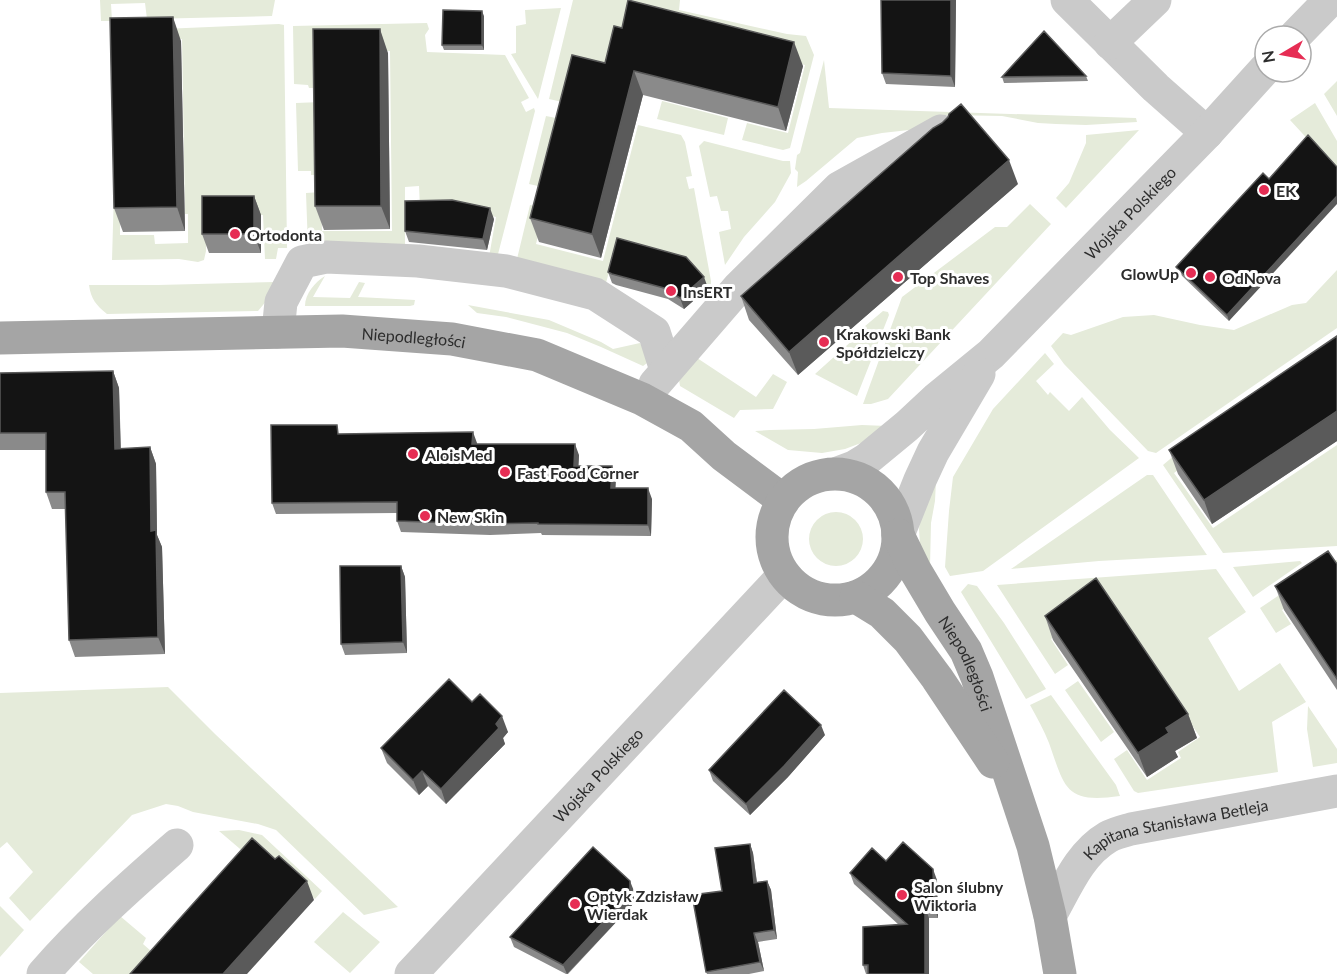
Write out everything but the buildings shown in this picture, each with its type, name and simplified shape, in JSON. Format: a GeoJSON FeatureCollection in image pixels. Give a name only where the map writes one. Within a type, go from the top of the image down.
{"type":"FeatureCollection","features":[{"type":"Feature","properties":{"kind":"main road","name":"Niepodległości"},"geometry":{"type":"LineString","coordinates":[[0,338],[342,331],[452,339],[537,355],[642,399],[691,426],[724,456],[783,500]]}},
{"type":"Feature","properties":{"kind":"main road"},"geometry":{"type":"LineString","coordinates":[[829,473],[838,474],[848,474],[865,480],[880,491],[890,504],[896,519],[898,535],[897,551],[882,579],[870,590],[856,597],[836,601],[816,598],[798,589],[784,575],[775,558],[771,538],[773,519],[783,500],[795,487],[811,477],[829,473]]}},
{"type":"Feature","properties":{"kind":"main road","name":"Niepodległości"},"geometry":{"type":"LineString","coordinates":[[898,535],[930,595],[966,651],[977,677],[1033,846],[1050,916],[1060,973]]}},
{"type":"Feature","properties":{"kind":"main road","name":"Niepodległości"},"geometry":{"type":"LineString","coordinates":[[856,597],[882,613],[908,639],[937,678],[1017,798]]}},
{"type":"Feature","properties":{"kind":"street"},"geometry":{"type":"LineString","coordinates":[[1067,0],[1156,88],[1208,133]]}},
{"type":"Feature","properties":{"kind":"street"},"geometry":{"type":"LineString","coordinates":[[1110,43],[1155,0]]}},
{"type":"Feature","properties":{"kind":"street"},"geometry":{"type":"LineString","coordinates":[[1307,24],[1330,0]]}},
{"type":"Feature","properties":{"kind":"street","name":"Wojska Polskiego"},"geometry":{"type":"LineString","coordinates":[[838,474],[867,459],[991,354],[1208,133],[1253,82]]}},
{"type":"Feature","properties":{"kind":"street"},"geometry":{"type":"LineString","coordinates":[[642,399],[732,294],[838,188],[941,131]]}},
{"type":"Feature","properties":{"kind":"street"},"geometry":{"type":"LineString","coordinates":[[278,332],[280,302],[302,262],[326,257],[418,261],[506,271],[595,294],[654,332],[666,370]]}},
{"type":"Feature","properties":{"kind":"street","name":"Wojska Polskiego"},"geometry":{"type":"LineString","coordinates":[[898,535],[933,452],[991,354]]}},
{"type":"Feature","properties":{"kind":"street","name":"Wojska Polskiego"},"geometry":{"type":"LineString","coordinates":[[411,974],[784,575]]}},
{"type":"Feature","properties":{"kind":"street","name":"Kapitana Stanisława Betleja"},"geometry":{"type":"LineString","coordinates":[[1050,916],[1081,862],[1093,848],[1109,836],[1159,823],[1337,791]]}},
{"type":"Feature","properties":{"kind":"street"},"geometry":{"type":"LineString","coordinates":[[43,974],[116,898],[177,845]]}},
{"type":"Feature","properties":{"kind":"green space"},"geometry":{"type":"Polygon","coordinates":[[[100,0],[275,0],[272,16],[147,19],[145,3],[111,4],[112,21],[101,21],[100,0]]]}},
{"type":"Feature","properties":{"kind":"green space"},"geometry":{"type":"Polygon","coordinates":[[[573,0],[680,0],[679,10],[787,34],[806,36],[814,55],[790,148],[783,150],[742,140],[747,123],[788,133],[805,65],[636,21],[628,49],[571,104],[549,99],[573,0]]]}},
{"type":"Feature","properties":{"kind":"green space"},"geometry":{"type":"Polygon","coordinates":[[[561,8],[538,99],[511,54],[516,53],[516,26],[526,24],[525,10],[561,8]]]}},
{"type":"Feature","properties":{"kind":"green space"},"geometry":{"type":"Polygon","coordinates":[[[427,23],[429,29],[425,35],[427,52],[505,55],[529,98],[521,102],[526,112],[534,108],[535,111],[497,258],[489,257],[496,217],[456,208],[420,208],[419,186],[405,187],[405,250],[308,247],[306,193],[321,192],[322,231],[392,231],[390,51],[321,51],[320,88],[309,88],[308,85],[294,84],[293,26],[427,23]]]}},
{"type":"Feature","properties":{"kind":"green space"},"geometry":{"type":"Polygon","coordinates":[[[284,25],[287,248],[278,248],[276,259],[265,259],[263,215],[207,215],[204,260],[198,262],[179,259],[112,260],[114,191],[120,191],[120,235],[154,235],[155,244],[188,243],[188,214],[185,214],[182,39],[117,40],[116,31],[284,25]]]}},
{"type":"Feature","properties":{"kind":"green space"},"geometry":{"type":"Polygon","coordinates":[[[824,60],[829,108],[1136,118],[1137,122],[1056,124],[1002,116],[947,115],[918,129],[857,138],[797,187],[798,172],[795,169],[797,155],[800,153],[824,60]]]}},
{"type":"Feature","properties":{"kind":"green space"},"geometry":{"type":"Polygon","coordinates":[[[1337,81],[1337,116],[1324,94],[1337,81]]]}},
{"type":"Feature","properties":{"kind":"green space"},"geometry":{"type":"Polygon","coordinates":[[[662,101],[728,118],[724,135],[657,119],[662,101]]]}},
{"type":"Feature","properties":{"kind":"green space"},"geometry":{"type":"Polygon","coordinates":[[[321,102],[322,175],[311,175],[311,171],[298,171],[296,103],[321,102]]]}},
{"type":"Feature","properties":{"kind":"green space"},"geometry":{"type":"Polygon","coordinates":[[[1315,103],[1337,141],[1337,171],[1290,120],[1315,103]]]}},
{"type":"Feature","properties":{"kind":"green space"},"geometry":{"type":"Polygon","coordinates":[[[546,116],[566,120],[547,188],[529,184],[546,116]]]}},
{"type":"Feature","properties":{"kind":"green space"},"geometry":{"type":"Polygon","coordinates":[[[638,125],[681,135],[685,142],[692,176],[686,177],[689,189],[694,188],[711,281],[711,292],[704,300],[701,295],[709,287],[691,267],[616,247],[604,290],[516,263],[530,205],[545,208],[536,244],[603,261],[638,125]]]}},
{"type":"Feature","properties":{"kind":"green space"},"geometry":{"type":"Polygon","coordinates":[[[1139,130],[1066,208],[1056,198],[1069,183],[1086,143],[1086,135],[1139,130]]]}},
{"type":"Feature","properties":{"kind":"green space"},"geometry":{"type":"Polygon","coordinates":[[[704,141],[790,161],[791,173],[775,202],[744,237],[725,265],[719,232],[731,229],[728,211],[721,211],[717,196],[710,197],[699,146],[704,141]]]}},
{"type":"Feature","properties":{"kind":"green space"},"geometry":{"type":"Polygon","coordinates":[[[1030,204],[1051,224],[888,399],[863,404],[902,297],[995,227],[1007,227],[1030,204]]]}},
{"type":"Feature","properties":{"kind":"green space"},"geometry":{"type":"Polygon","coordinates":[[[1337,270],[1337,328],[1156,453],[1148,451],[1064,364],[1051,346],[1063,333],[1071,335],[1123,317],[1154,315],[1234,330],[1292,305],[1306,303],[1337,270]]]}},
{"type":"Feature","properties":{"kind":"green space"},"geometry":{"type":"Polygon","coordinates":[[[325,276],[313,297],[350,298],[359,282],[365,283],[358,297],[415,300],[414,305],[305,306],[311,289],[325,276]]]}},
{"type":"Feature","properties":{"kind":"green space"},"geometry":{"type":"Polygon","coordinates":[[[275,282],[268,299],[258,311],[107,314],[95,301],[89,285],[158,285],[275,282]]]}},
{"type":"Feature","properties":{"kind":"green space"},"geometry":{"type":"Polygon","coordinates":[[[468,305],[549,320],[613,349],[640,343],[650,361],[643,366],[567,333],[506,317],[477,313],[468,305]]]}},
{"type":"Feature","properties":{"kind":"green space"},"geometry":{"type":"Polygon","coordinates":[[[883,311],[888,312],[889,315],[857,396],[815,374],[855,338],[858,332],[883,311]]]}},
{"type":"Feature","properties":{"kind":"green space"},"geometry":{"type":"Polygon","coordinates":[[[1045,353],[1054,364],[1036,381],[1048,395],[1050,392],[1069,411],[1082,397],[1110,430],[1139,458],[983,571],[950,576],[945,567],[953,477],[993,409],[1045,353]]]}},
{"type":"Feature","properties":{"kind":"green space"},"geometry":{"type":"Polygon","coordinates":[[[691,354],[756,397],[773,374],[787,382],[773,409],[740,410],[734,418],[680,386],[679,380],[691,354]]]}},
{"type":"Feature","properties":{"kind":"green space"},"geometry":{"type":"Polygon","coordinates":[[[862,425],[887,426],[861,443],[845,449],[822,453],[788,450],[755,431],[814,429],[862,425]]]}},
{"type":"Feature","properties":{"kind":"green space"},"geometry":{"type":"Polygon","coordinates":[[[1337,445],[1337,546],[1223,553],[1163,465],[1176,454],[1207,450],[1174,473],[1213,528],[1337,445]]]}},
{"type":"Feature","properties":{"kind":"green space"},"geometry":{"type":"Polygon","coordinates":[[[1147,475],[1153,475],[1207,555],[1011,569],[1147,475]]]}},
{"type":"Feature","properties":{"kind":"green space"},"geometry":{"type":"Polygon","coordinates":[[[936,481],[931,523],[930,567],[920,545],[919,529],[921,511],[936,481]]]}},
{"type":"Feature","properties":{"kind":"green space"},"geometry":{"type":"Polygon","coordinates":[[[831,512],[841,512],[851,516],[859,524],[863,539],[859,554],[851,562],[841,566],[831,566],[821,562],[813,554],[809,544],[809,534],[813,524],[821,516],[831,512]]]}},
{"type":"Feature","properties":{"kind":"green space"},"geometry":{"type":"Polygon","coordinates":[[[1332,560],[1337,560],[1337,572],[1282,610],[1291,624],[1276,633],[1260,608],[1332,560]]]}},
{"type":"Feature","properties":{"kind":"green space"},"geometry":{"type":"Polygon","coordinates":[[[1300,561],[1302,563],[1253,597],[1233,567],[1300,561]]]}},
{"type":"Feature","properties":{"kind":"green space"},"geometry":{"type":"Polygon","coordinates":[[[1216,569],[1246,612],[1208,638],[1239,691],[1280,663],[1306,702],[1272,722],[1278,772],[1138,793],[1134,791],[1114,759],[1127,750],[1147,780],[1181,758],[1178,752],[1200,737],[1106,598],[1051,639],[1068,665],[1055,674],[997,585],[1216,569]]]}},
{"type":"Feature","properties":{"kind":"green space"},"geometry":{"type":"Polygon","coordinates":[[[968,584],[977,586],[1004,623],[1046,689],[1026,699],[961,592],[968,584]]]}},
{"type":"Feature","properties":{"kind":"green space"},"geometry":{"type":"Polygon","coordinates":[[[1078,681],[1114,732],[1101,742],[1065,690],[1078,681]]]}},
{"type":"Feature","properties":{"kind":"green space"},"geometry":{"type":"Polygon","coordinates":[[[168,687],[398,907],[364,915],[276,830],[166,804],[132,815],[30,921],[9,898],[33,872],[7,842],[0,848],[0,693],[168,687]]]}},
{"type":"Feature","properties":{"kind":"green space"},"geometry":{"type":"Polygon","coordinates":[[[1051,695],[1116,785],[1120,796],[1102,798],[1078,795],[1064,782],[1047,738],[1030,705],[1051,695]]]}},
{"type":"Feature","properties":{"kind":"green space"},"geometry":{"type":"Polygon","coordinates":[[[1308,706],[1337,749],[1337,763],[1313,767],[1307,729],[1308,706]]]}},
{"type":"Feature","properties":{"kind":"green space"},"geometry":{"type":"Polygon","coordinates":[[[239,830],[262,835],[322,891],[315,899],[286,872],[253,860],[219,831],[239,830]]]}},
{"type":"Feature","properties":{"kind":"green space"},"geometry":{"type":"Polygon","coordinates":[[[0,906],[24,930],[0,957],[0,906]]]}},
{"type":"Feature","properties":{"kind":"green space"},"geometry":{"type":"Polygon","coordinates":[[[343,912],[380,942],[350,973],[314,942],[343,912]]]}},
{"type":"Feature","properties":{"kind":"green space"},"geometry":{"type":"Polygon","coordinates":[[[120,916],[146,938],[143,944],[151,951],[150,974],[93,974],[79,962],[120,916]]]}},
{"type":"Feature","properties":{"kind":"place","name":"EK"},"geometry":{"type":"Point","coordinates":[1264,190]}},
{"type":"Feature","properties":{"kind":"place","name":"Ortodonta"},"geometry":{"type":"Point","coordinates":[235,234]}},
{"type":"Feature","properties":{"kind":"place","name":"GlowUp"},"geometry":{"type":"Point","coordinates":[1191,273]}},
{"type":"Feature","properties":{"kind":"place","name":"Top Shaves"},"geometry":{"type":"Point","coordinates":[898,277]}},
{"type":"Feature","properties":{"kind":"place","name":"OdNova"},"geometry":{"type":"Point","coordinates":[1210,277]}},
{"type":"Feature","properties":{"kind":"place","name":"InsERT"},"geometry":{"type":"Point","coordinates":[671,291]}},
{"type":"Feature","properties":{"kind":"place","name":"Krakowski Bank Spółdzielczy"},"geometry":{"type":"Point","coordinates":[824,342]}},
{"type":"Feature","properties":{"kind":"place","name":"AloisMed"},"geometry":{"type":"Point","coordinates":[413,454]}},
{"type":"Feature","properties":{"kind":"place","name":"Fast Food Corner"},"geometry":{"type":"Point","coordinates":[505,472]}},
{"type":"Feature","properties":{"kind":"place","name":"New Skin"},"geometry":{"type":"Point","coordinates":[425,516]}},
{"type":"Feature","properties":{"kind":"place","name":"Salon ślubny Wiktoria"},"geometry":{"type":"Point","coordinates":[902,895]}},
{"type":"Feature","properties":{"kind":"place","name":"Optyk Zdzisław Wierdak"},"geometry":{"type":"Point","coordinates":[575,904]}}]}
